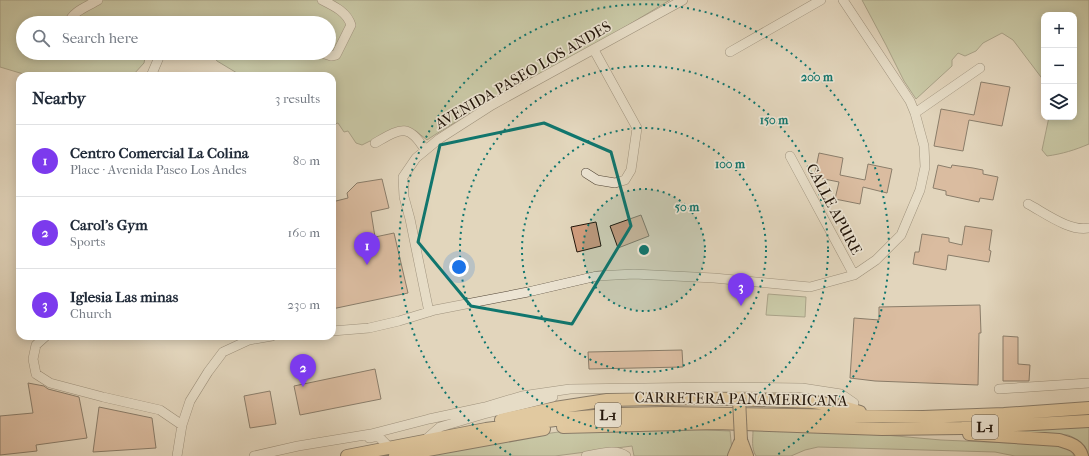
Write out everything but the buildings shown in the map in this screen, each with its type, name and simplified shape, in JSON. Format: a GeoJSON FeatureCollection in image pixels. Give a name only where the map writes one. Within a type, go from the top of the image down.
{"type":"FeatureCollection","features":[{"type":"Feature","properties":{"kind":"main road","name":"L-1"},"geometry":{"type":"LineString","coordinates":[[467,432],[508,418],[555,408],[608,400],[739,398],[813,402],[840,406],[872,416]]}},
{"type":"Feature","properties":{"kind":"main road"},"geometry":{"type":"LineString","coordinates":[[739,398],[741,440],[747,456]]}},
{"type":"Feature","properties":{"kind":"main road","name":"CARRETERA PANAMERICANA"},"geometry":{"type":"LineString","coordinates":[[392,452],[424,441],[467,432],[540,421],[619,414],[665,413],[872,416],[981,415],[1089,408]]}},
{"type":"Feature","properties":{"kind":"main road","name":"CARRETERA PANAMERICANA"},"geometry":{"type":"LineString","coordinates":[[348,456],[392,452],[567,426],[716,423],[882,429],[962,428],[1089,422]]}},
{"type":"Feature","properties":{"kind":"main road","name":"L-1"},"geometry":{"type":"LineString","coordinates":[[882,429],[1059,440],[1072,443],[1080,450],[1082,456]]}},
{"type":"Feature","properties":{"kind":"main road"},"geometry":{"type":"LineString","coordinates":[[734,456],[741,440]]}},
{"type":"Feature","properties":{"kind":"street"},"geometry":{"type":"LineString","coordinates":[[73,16],[80,10],[98,0]]}},
{"type":"Feature","properties":{"kind":"street"},"geometry":{"type":"LineString","coordinates":[[322,0],[343,12],[349,19],[351,25],[336,55]]}},
{"type":"Feature","properties":{"kind":"street","name":"AVENIDA PASEO LOS ANDES"},"geometry":{"type":"LineString","coordinates":[[432,311],[404,197],[403,176],[416,158],[439,139],[492,105],[683,0]]}},
{"type":"Feature","properties":{"kind":"street"},"geometry":{"type":"LineString","coordinates":[[730,52],[821,0]]}},
{"type":"Feature","properties":{"kind":"street"},"geometry":{"type":"LineString","coordinates":[[336,331],[369,328],[432,311],[528,292],[597,276],[634,274],[714,278],[810,287],[854,275],[876,260],[901,235],[920,190],[925,168],[924,146],[916,113],[910,101],[843,0]]}},
{"type":"Feature","properties":{"kind":"street"},"geometry":{"type":"LineString","coordinates":[[586,173],[597,180],[615,183],[625,180],[631,170],[637,128],[594,50]]}},
{"type":"Feature","properties":{"kind":"street"},"geometry":{"type":"LineString","coordinates":[[153,72],[157,60]]}},
{"type":"Feature","properties":{"kind":"street"},"geometry":{"type":"LineString","coordinates":[[916,113],[980,68]]}},
{"type":"Feature","properties":{"kind":"street"},"geometry":{"type":"LineString","coordinates":[[375,143],[400,130],[409,131],[419,140],[425,150]]}},
{"type":"Feature","properties":{"kind":"street","name":"CALLE APURE"},"geometry":{"type":"LineString","coordinates":[[790,156],[854,275]]}},
{"type":"Feature","properties":{"kind":"street"},"geometry":{"type":"LineString","coordinates":[[1028,204],[1072,228],[1083,230],[1089,228]]}},
{"type":"Feature","properties":{"kind":"street"},"geometry":{"type":"LineString","coordinates":[[42,340],[36,345],[34,359],[36,374],[50,383],[160,410],[182,425]]}},
{"type":"Feature","properties":{"kind":"street"},"geometry":{"type":"LineString","coordinates":[[177,456],[182,425],[190,401],[208,372],[223,352],[248,340]]}},
{"type":"Feature","properties":{"kind":"street"},"geometry":{"type":"LineString","coordinates":[[999,389],[1089,383]]}},
{"type":"Feature","properties":{"kind":"street"},"geometry":{"type":"LineString","coordinates":[[254,456],[298,446],[371,434],[428,419],[485,407],[522,396],[570,389],[721,386],[802,388],[841,394],[872,416]]}},
{"type":"Feature","properties":{"kind":"street"},"geometry":{"type":"LineString","coordinates":[[424,441],[440,427],[484,414],[553,397],[581,393],[791,392],[818,394],[854,403]]}},
{"type":"Feature","properties":{"kind":"street"},"geometry":{"type":"LineString","coordinates":[[280,456],[337,443],[378,436],[392,452]]}},
{"type":"Feature","properties":{"kind":"street"},"geometry":{"type":"LineString","coordinates":[[586,456],[612,452],[622,453],[626,456]]}},
{"type":"Feature","properties":{"kind":"highlighted area"},"geometry":{"type":"Polygon","coordinates":[[[544,123],[611,152],[631,226],[572,324],[471,306],[418,242],[440,145],[544,123]]]}},
{"type":"Feature","properties":{"kind":"green space"},"geometry":{"type":"Polygon","coordinates":[[[0,0],[670,0],[600,42],[508,90],[427,140],[416,131],[400,130],[375,143],[370,141],[362,145],[356,143],[348,131],[344,132],[338,123],[336,124],[336,72],[235,72],[216,60],[336,60],[336,16],[16,16],[16,60],[145,60],[144,63],[136,72],[17,72],[0,67],[0,0]]]}},
{"type":"Feature","properties":{"kind":"green space"},"geometry":{"type":"Polygon","coordinates":[[[862,0],[1089,0],[1089,144],[1068,152],[1047,156],[1042,150],[1048,120],[1077,120],[1077,12],[1041,12],[1041,77],[1013,40],[1002,33],[983,43],[976,51],[965,56],[958,53],[952,60],[952,66],[916,99],[904,81],[862,0]]]}},
{"type":"Feature","properties":{"kind":"green space"},"geometry":{"type":"Polygon","coordinates":[[[768,294],[806,297],[805,317],[766,315],[768,294]]]}},
{"type":"Feature","properties":{"kind":"green space"},"geometry":{"type":"Polygon","coordinates":[[[1089,426],[1089,456],[1081,443],[1068,435],[993,430],[1089,426]]]}},
{"type":"Feature","properties":{"kind":"green space"},"geometry":{"type":"Polygon","coordinates":[[[581,429],[686,429],[730,431],[732,451],[730,456],[634,456],[632,446],[555,456],[416,456],[514,438],[581,429]]]}},
{"type":"Feature","properties":{"kind":"green space"},"geometry":{"type":"Polygon","coordinates":[[[753,430],[885,435],[941,440],[1056,445],[1069,450],[1074,456],[1015,456],[995,452],[818,447],[805,450],[791,456],[756,456],[753,447],[753,430]]]}},
{"type":"Feature","properties":{"kind":"place","name":"Centro Comercial La Colina"},"geometry":{"type":"Point","coordinates":[367,265]}},
{"type":"Feature","properties":{"kind":"place","name":"Iglesia Las minas"},"geometry":{"type":"Point","coordinates":[741,306]}},
{"type":"Feature","properties":{"kind":"place","name":"Carol's Gym"},"geometry":{"type":"Point","coordinates":[303,387]}}]}
